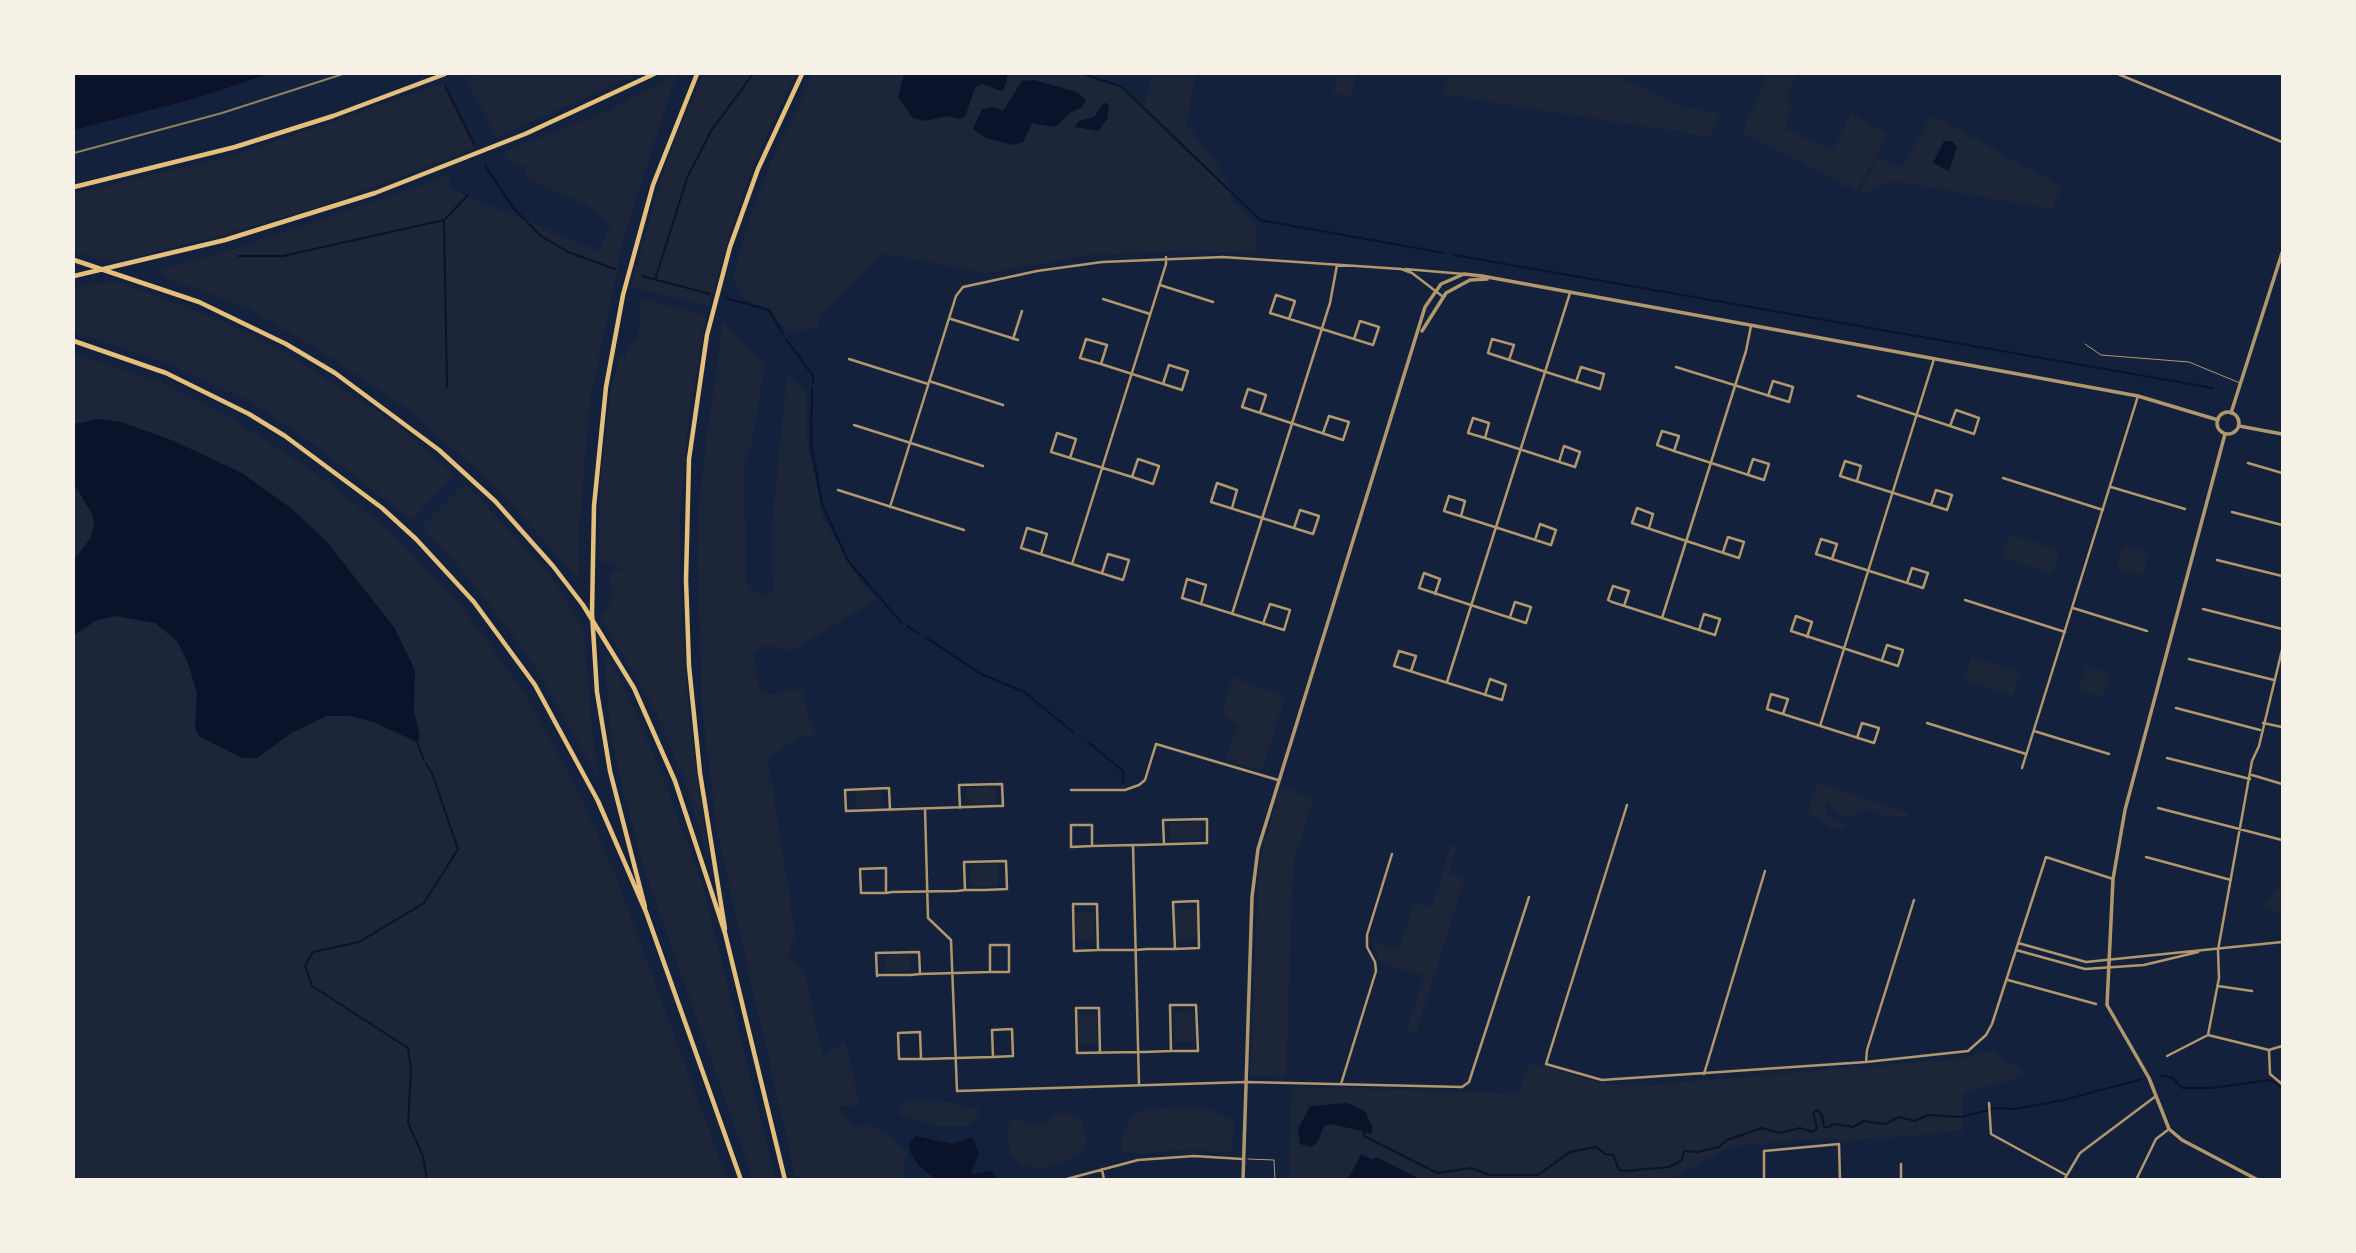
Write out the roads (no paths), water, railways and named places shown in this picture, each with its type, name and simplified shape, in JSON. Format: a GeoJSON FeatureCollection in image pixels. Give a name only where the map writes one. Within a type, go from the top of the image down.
{"type":"FeatureCollection","features":[{"type":"Feature","properties":{"kind":"highway"},"geometry":{"type":"LineString","coordinates":[[74,187],[235,147],[333,116],[445,74]]}},
{"type":"Feature","properties":{"kind":"highway"},"geometry":{"type":"LineString","coordinates":[[74,276],[225,240],[375,193],[525,134],[654,74]]}},
{"type":"Feature","properties":{"kind":"highway"},"geometry":{"type":"LineString","coordinates":[[646,912],[610,771],[594,658],[591,572],[597,456],[616,328],[649,197],[697,74]]}},
{"type":"Feature","properties":{"kind":"highway"},"geometry":{"type":"LineString","coordinates":[[725,933],[700,773],[689,666],[686,580],[689,459],[707,335],[730,247],[758,169],[802,74]]}},
{"type":"Feature","properties":{"kind":"highway"},"geometry":{"type":"LineString","coordinates":[[74,260],[154,285],[240,320],[286,344],[364,392],[439,450],[530,539],[583,605],[634,688],[675,781],[725,933],[785,1180]]}},
{"type":"Feature","properties":{"kind":"highway"},"geometry":{"type":"LineString","coordinates":[[74,341],[166,373],[249,414],[351,482],[416,539],[474,602],[535,685],[581,764],[646,912],[741,1180]]}},
{"type":"Feature","properties":{"kind":"street"},"geometry":{"type":"LineString","coordinates":[[2118,74],[2283,142]]}},
{"type":"Feature","properties":{"kind":"street"},"geometry":{"type":"LineString","coordinates":[[2231,413],[2283,253]]}},
{"type":"Feature","properties":{"kind":"street"},"geometry":{"type":"LineString","coordinates":[[1072,564],[1160,285],[1166,257]]}},
{"type":"Feature","properties":{"kind":"street"},"geometry":{"type":"LineString","coordinates":[[890,507],[956,296],[963,288],[1037,271],[1166,257],[1236,257],[1464,274],[2138,396],[2218,420]]}},
{"type":"Feature","properties":{"kind":"street"},"geometry":{"type":"LineString","coordinates":[[1232,614],[1322,329],[1338,264]]}},
{"type":"Feature","properties":{"kind":"street"},"geometry":{"type":"LineString","coordinates":[[1401,269],[1412,273],[1442,296]]}},
{"type":"Feature","properties":{"kind":"street"},"geometry":{"type":"LineString","coordinates":[[1243,1180],[1255,870],[1278,780],[1426,307],[1434,290],[1448,279],[1464,274]]}},
{"type":"Feature","properties":{"kind":"street"},"geometry":{"type":"LineString","coordinates":[[1417,339],[1442,296],[1470,280],[1496,280]]}},
{"type":"Feature","properties":{"kind":"street"},"geometry":{"type":"LineString","coordinates":[[1160,285],[1213,302]]}},
{"type":"Feature","properties":{"kind":"street"},"geometry":{"type":"LineString","coordinates":[[1447,682],[1570,293]]}},
{"type":"Feature","properties":{"kind":"street"},"geometry":{"type":"LineString","coordinates":[[1289,319],[1295,301],[1276,295],[1270,313],[1289,319],[1373,345],[1379,327],[1360,321],[1354,339]]}},
{"type":"Feature","properties":{"kind":"street"},"geometry":{"type":"LineString","coordinates":[[1103,299],[1151,314]]}},
{"type":"Feature","properties":{"kind":"street"},"geometry":{"type":"LineString","coordinates":[[949,318],[1016,340],[1022,311]]}},
{"type":"Feature","properties":{"kind":"street"},"geometry":{"type":"LineString","coordinates":[[1662,618],[1735,386],[1751,326]]}},
{"type":"Feature","properties":{"kind":"street"},"geometry":{"type":"LineString","coordinates":[[1101,364],[1107,345],[1086,339],[1080,358],[1182,390],[1188,371],[1169,365],[1163,384]]}},
{"type":"Feature","properties":{"kind":"street"},"geometry":{"type":"LineString","coordinates":[[1509,360],[1514,345],[1492,339],[1488,354],[1576,382],[1600,389],[1604,374],[1581,367],[1576,382]]}},
{"type":"Feature","properties":{"kind":"street"},"geometry":{"type":"LineString","coordinates":[[849,359],[1003,404]]}},
{"type":"Feature","properties":{"kind":"street"},"geometry":{"type":"LineString","coordinates":[[1820,726],[1934,359]]}},
{"type":"Feature","properties":{"kind":"street"},"geometry":{"type":"LineString","coordinates":[[1676,367],[1735,386],[1768,396],[1788,402],[1793,387],[1773,380],[1768,396]]}},
{"type":"Feature","properties":{"kind":"street"},"geometry":{"type":"LineString","coordinates":[[1260,413],[1266,395],[1248,389],[1242,407],[1260,413],[1343,440],[1349,422],[1329,416],[1323,433]]}},
{"type":"Feature","properties":{"kind":"street"},"geometry":{"type":"LineString","coordinates":[[1858,396],[1974,434],[1979,418],[1956,410],[1950,426]]}},
{"type":"Feature","properties":{"kind":"street"},"geometry":{"type":"LineString","coordinates":[[2022,768],[2138,396]]}},
{"type":"Feature","properties":{"kind":"street"},"geometry":{"type":"LineString","coordinates":[[2231,413],[2237,416],[2239,426],[2233,433],[2225,434],[2219,430],[2218,420],[2221,415],[2231,413]]}},
{"type":"Feature","properties":{"kind":"street"},"geometry":{"type":"LineString","coordinates":[[1485,438],[1489,423],[1473,418],[1468,433],[1559,462],[1575,467],[1580,452],[1564,446],[1559,462]]}},
{"type":"Feature","properties":{"kind":"street"},"geometry":{"type":"LineString","coordinates":[[854,425],[983,466]]}},
{"type":"Feature","properties":{"kind":"street"},"geometry":{"type":"LineString","coordinates":[[2239,426],[2283,435]]}},
{"type":"Feature","properties":{"kind":"street"},"geometry":{"type":"LineString","coordinates":[[1674,451],[1679,436],[1662,430],[1657,445],[1674,451],[1711,463],[1765,480],[1769,464],[1753,459],[1748,474]]}},
{"type":"Feature","properties":{"kind":"street"},"geometry":{"type":"LineString","coordinates":[[1070,458],[1076,439],[1057,433],[1051,452],[1070,458],[1102,468],[1132,477],[1153,484],[1159,466],[1138,459],[1132,477]]}},
{"type":"Feature","properties":{"kind":"street"},"geometry":{"type":"LineString","coordinates":[[2225,434],[2133,775],[2113,879],[2108,962],[2109,1012],[2138,1058],[2169,1129],[2182,1140],[2258,1180]]}},
{"type":"Feature","properties":{"kind":"street"},"geometry":{"type":"LineString","coordinates":[[1857,481],[1861,467],[1845,461],[1840,476],[1931,505],[1947,510],[1952,495],[1936,490],[1931,505]]}},
{"type":"Feature","properties":{"kind":"street"},"geometry":{"type":"LineString","coordinates":[[2248,463],[2283,473]]}},
{"type":"Feature","properties":{"kind":"street"},"geometry":{"type":"LineString","coordinates":[[2003,478],[2103,510]]}},
{"type":"Feature","properties":{"kind":"street"},"geometry":{"type":"LineString","coordinates":[[1232,508],[1237,490],[1217,484],[1211,502],[1313,534],[1319,516],[1300,510],[1294,528]]}},
{"type":"Feature","properties":{"kind":"street"},"geometry":{"type":"LineString","coordinates":[[2110,486],[2185,509]]}},
{"type":"Feature","properties":{"kind":"street"},"geometry":{"type":"LineString","coordinates":[[838,490],[964,530]]}},
{"type":"Feature","properties":{"kind":"street"},"geometry":{"type":"LineString","coordinates":[[1461,516],[1465,501],[1449,496],[1444,511],[1535,540],[1551,545],[1556,530],[1540,524],[1535,540]]}},
{"type":"Feature","properties":{"kind":"street"},"geometry":{"type":"LineString","coordinates":[[1649,528],[1653,514],[1637,508],[1632,523],[1739,558],[1744,542],[1728,537],[1723,552]]}},
{"type":"Feature","properties":{"kind":"street"},"geometry":{"type":"LineString","coordinates":[[2232,512],[2283,525]]}},
{"type":"Feature","properties":{"kind":"street"},"geometry":{"type":"LineString","coordinates":[[1041,554],[1047,534],[1027,528],[1021,548],[1123,580],[1129,560],[1108,554],[1102,573]]}},
{"type":"Feature","properties":{"kind":"street"},"geometry":{"type":"LineString","coordinates":[[1832,559],[1837,544],[1821,539],[1816,554],[1869,571],[1907,583],[1923,588],[1928,573],[1912,568],[1907,583]]}},
{"type":"Feature","properties":{"kind":"street"},"geometry":{"type":"LineString","coordinates":[[2217,560],[2283,576]]}},
{"type":"Feature","properties":{"kind":"street"},"geometry":{"type":"LineString","coordinates":[[1436,594],[1440,579],[1424,573],[1419,588],[1436,594],[1510,617],[1526,623],[1531,607],[1515,602],[1510,617]]}},
{"type":"Feature","properties":{"kind":"street"},"geometry":{"type":"LineString","coordinates":[[1201,604],[1206,585],[1187,579],[1182,598],[1284,631],[1290,610],[1270,604],[1263,624]]}},
{"type":"Feature","properties":{"kind":"street"},"geometry":{"type":"LineString","coordinates":[[1624,606],[1629,591],[1613,586],[1608,600],[1624,606],[1699,630],[1715,635],[1720,620],[1704,614],[1699,630]]}},
{"type":"Feature","properties":{"kind":"street"},"geometry":{"type":"LineString","coordinates":[[1965,600],[2064,632]]}},
{"type":"Feature","properties":{"kind":"street"},"geometry":{"type":"LineString","coordinates":[[2072,608],[2147,631]]}},
{"type":"Feature","properties":{"kind":"street"},"geometry":{"type":"LineString","coordinates":[[2203,609],[2283,629]]}},
{"type":"Feature","properties":{"kind":"street"},"geometry":{"type":"LineString","coordinates":[[1807,637],[1812,622],[1796,617],[1791,631],[1807,637],[1898,666],[1903,650],[1887,645],[1882,660]]}},
{"type":"Feature","properties":{"kind":"street"},"geometry":{"type":"LineString","coordinates":[[2208,1035],[2218,986],[2218,950],[2250,777],[2283,650]]}},
{"type":"Feature","properties":{"kind":"street"},"geometry":{"type":"LineString","coordinates":[[1411,671],[1416,656],[1399,651],[1394,666],[1485,695],[1502,700],[1506,685],[1490,679],[1485,695]]}},
{"type":"Feature","properties":{"kind":"street"},"geometry":{"type":"LineString","coordinates":[[2189,659],[2274,680]]}},
{"type":"Feature","properties":{"kind":"street"},"geometry":{"type":"LineString","coordinates":[[2277,671],[2283,672]]}},
{"type":"Feature","properties":{"kind":"street"},"geometry":{"type":"LineString","coordinates":[[1783,714],[1788,699],[1771,694],[1767,709],[1857,738],[1874,743],[1879,728],[1862,723],[1857,738]]}},
{"type":"Feature","properties":{"kind":"street"},"geometry":{"type":"LineString","coordinates":[[2176,708],[2262,730]]}},
{"type":"Feature","properties":{"kind":"street"},"geometry":{"type":"LineString","coordinates":[[1927,723],[2026,754]]}},
{"type":"Feature","properties":{"kind":"street"},"geometry":{"type":"LineString","coordinates":[[2263,723],[2283,727]]}},
{"type":"Feature","properties":{"kind":"street"},"geometry":{"type":"LineString","coordinates":[[2034,731],[2109,754]]}},
{"type":"Feature","properties":{"kind":"street"},"geometry":{"type":"LineString","coordinates":[[1071,790],[1125,790],[1139,785],[1145,780],[1156,744],[1222,761],[1278,780]]}},
{"type":"Feature","properties":{"kind":"street"},"geometry":{"type":"LineString","coordinates":[[2167,758],[2283,783]]}},
{"type":"Feature","properties":{"kind":"street"},"geometry":{"type":"LineString","coordinates":[[890,810],[889,788],[845,790],[846,811],[890,810],[925,809],[1003,806],[1002,784],[959,785],[960,807]]}},
{"type":"Feature","properties":{"kind":"street"},"geometry":{"type":"LineString","coordinates":[[1626,805],[1546,1064],[1609,1081],[1866,1062],[1968,1051],[1986,1035],[1992,1024],[2046,857],[2113,879]]}},
{"type":"Feature","properties":{"kind":"street"},"geometry":{"type":"LineString","coordinates":[[2158,808],[2282,840]]}},
{"type":"Feature","properties":{"kind":"street"},"geometry":{"type":"LineString","coordinates":[[925,809],[930,922],[947,933],[951,940],[957,1091],[1246,1082],[1462,1087],[1469,1082],[1529,897]]}},
{"type":"Feature","properties":{"kind":"street"},"geometry":{"type":"LineString","coordinates":[[1092,846],[1092,825],[1070,825],[1071,847],[1208,843],[1207,819],[1163,820],[1164,844]]}},
{"type":"Feature","properties":{"kind":"street"},"geometry":{"type":"LineString","coordinates":[[1133,845],[1139,1085]]}},
{"type":"Feature","properties":{"kind":"street"},"geometry":{"type":"LineString","coordinates":[[1341,1084],[1376,971],[1374,958],[1367,947],[1367,935],[1392,854]]}},
{"type":"Feature","properties":{"kind":"street"},"geometry":{"type":"LineString","coordinates":[[2146,857],[2231,880]]}},
{"type":"Feature","properties":{"kind":"street"},"geometry":{"type":"LineString","coordinates":[[886,893],[886,868],[860,869],[861,893],[886,893],[1007,889],[1006,861],[964,862],[965,890]]}},
{"type":"Feature","properties":{"kind":"street"},"geometry":{"type":"LineString","coordinates":[[1704,1074],[1765,871]]}},
{"type":"Feature","properties":{"kind":"street"},"geometry":{"type":"LineString","coordinates":[[1866,1062],[1867,1050],[1914,900]]}},
{"type":"Feature","properties":{"kind":"street"},"geometry":{"type":"LineString","coordinates":[[1098,950],[1097,904],[1073,904],[1074,951],[1136,950],[1199,948],[1198,901],[1173,902],[1175,948]]}},
{"type":"Feature","properties":{"kind":"street"},"geometry":{"type":"LineString","coordinates":[[2018,943],[2075,961],[2108,962],[2283,942]]}},
{"type":"Feature","properties":{"kind":"street"},"geometry":{"type":"LineString","coordinates":[[920,974],[919,952],[876,953],[877,976],[1009,972],[1009,944],[990,945],[990,972]]}},
{"type":"Feature","properties":{"kind":"street"},"geometry":{"type":"LineString","coordinates":[[2016,950],[2076,968],[2144,965],[2200,951]]}},
{"type":"Feature","properties":{"kind":"street"},"geometry":{"type":"LineString","coordinates":[[2007,980],[2096,1004]]}},
{"type":"Feature","properties":{"kind":"street"},"geometry":{"type":"LineString","coordinates":[[2218,986],[2252,991]]}},
{"type":"Feature","properties":{"kind":"street"},"geometry":{"type":"LineString","coordinates":[[1101,1053],[1099,1008],[1076,1008],[1077,1053],[1101,1053],[1171,1051],[1198,1051],[1196,1004],[1170,1005],[1171,1051]]}},
{"type":"Feature","properties":{"kind":"street"},"geometry":{"type":"LineString","coordinates":[[920,1059],[920,1032],[898,1033],[899,1059],[920,1059],[993,1057],[1013,1056],[1012,1029],[992,1030],[993,1057]]}},
{"type":"Feature","properties":{"kind":"street"},"geometry":{"type":"LineString","coordinates":[[2167,1056],[2208,1035],[2269,1051],[2283,1046]]}},
{"type":"Feature","properties":{"kind":"street"},"geometry":{"type":"LineString","coordinates":[[2269,1051],[2270,1073],[2283,1084]]}},
{"type":"Feature","properties":{"kind":"street"},"geometry":{"type":"LineString","coordinates":[[1990,1107],[1992,1134],[2065,1177],[2080,1153],[2156,1096]]}},
{"type":"Feature","properties":{"kind":"street"},"geometry":{"type":"LineString","coordinates":[[2136,1180],[2156,1139],[2169,1129]]}},
{"type":"Feature","properties":{"kind":"street"},"geometry":{"type":"LineString","coordinates":[[1765,1180],[1764,1151],[1839,1144],[1840,1180]]}},
{"type":"Feature","properties":{"kind":"street"},"geometry":{"type":"LineString","coordinates":[[1063,1180],[1102,1167],[1169,1158],[1244,1159]]}},
{"type":"Feature","properties":{"kind":"street"},"geometry":{"type":"LineString","coordinates":[[1901,1164],[1901,1180]]}},
{"type":"Feature","properties":{"kind":"street"},"geometry":{"type":"LineString","coordinates":[[1102,1167],[1104,1180]]}},
{"type":"Feature","properties":{"kind":"lane"},"geometry":{"type":"LineString","coordinates":[[2085,344],[2101,355],[2189,362],[2242,384]]}},
{"type":"Feature","properties":{"kind":"lane"},"geometry":{"type":"LineString","coordinates":[[1244,1159],[1274,1160],[1275,1180]]}},
{"type":"Feature","properties":{"kind":"waterway"},"geometry":{"type":"LineString","coordinates":[[655,280],[687,178],[711,131],[753,74]]}},
{"type":"Feature","properties":{"kind":"waterway"},"geometry":{"type":"LineString","coordinates":[[1084,74],[1122,87],[1260,220],[1444,253]]}},
{"type":"Feature","properties":{"kind":"waterway"},"geometry":{"type":"LineString","coordinates":[[445,86],[474,144]]}},
{"type":"Feature","properties":{"kind":"waterway"},"geometry":{"type":"LineString","coordinates":[[485,165],[513,208],[541,236],[568,252],[615,269]]}},
{"type":"Feature","properties":{"kind":"waterway"},"geometry":{"type":"LineString","coordinates":[[447,387],[444,220],[468,195]]}},
{"type":"Feature","properties":{"kind":"waterway"},"geometry":{"type":"LineString","coordinates":[[238,256],[283,256],[444,220]]}},
{"type":"Feature","properties":{"kind":"waterway"},"geometry":{"type":"LineString","coordinates":[[1454,255],[2213,388]]}},
{"type":"Feature","properties":{"kind":"waterway"},"geometry":{"type":"LineString","coordinates":[[642,276],[710,294]]}},
{"type":"Feature","properties":{"kind":"waterway"},"geometry":{"type":"LineString","coordinates":[[726,298],[769,310],[783,334]]}},
{"type":"Feature","properties":{"kind":"waterway"},"geometry":{"type":"LineString","coordinates":[[786,339],[813,376],[813,383]]}},
{"type":"Feature","properties":{"kind":"waterway"},"geometry":{"type":"LineString","coordinates":[[812,388],[811,444],[822,504],[848,561],[902,623]]}},
{"type":"Feature","properties":{"kind":"waterway"},"geometry":{"type":"LineString","coordinates":[[907,626],[920,634]]}},
{"type":"Feature","properties":{"kind":"waterway"},"geometry":{"type":"LineString","coordinates":[[925,637],[979,673],[1024,692],[1073,732]]}},
{"type":"Feature","properties":{"kind":"waterway"},"geometry":{"type":"LineString","coordinates":[[417,742],[424,760]]}},
{"type":"Feature","properties":{"kind":"waterway"},"geometry":{"type":"LineString","coordinates":[[1088,742],[1123,771],[1123,782]]}},
{"type":"Feature","properties":{"kind":"waterway"},"geometry":{"type":"LineString","coordinates":[[426,764],[432,773],[458,849],[424,903],[359,942],[313,952],[305,966],[312,986],[408,1048],[411,1069],[408,1123],[423,1156],[427,1180]]}},
{"type":"Feature","properties":{"kind":"waterway"},"geometry":{"type":"LineString","coordinates":[[2162,1076],[2172,1077],[2182,1088],[2211,1088],[2270,1080],[2282,1088]]}},
{"type":"Feature","properties":{"kind":"waterway"},"geometry":{"type":"LineString","coordinates":[[1366,1137],[1437,1173],[1472,1168],[1489,1175],[1538,1175],[1570,1152],[1596,1147],[1605,1154],[1613,1155],[1619,1170],[1625,1171],[1669,1167],[1682,1160],[1684,1151],[1698,1152],[1719,1147],[1727,1140],[1762,1128],[1780,1133],[1800,1128],[1813,1132],[1817,1128],[1813,1113],[1817,1110],[1822,1115],[1824,1127],[1834,1124],[1853,1127],[1864,1121],[1885,1124],[1899,1117],[1915,1121],[1928,1115],[1961,1117],[1997,1108],[2015,1109],[2064,1100],[2142,1079]]}},
{"type":"Feature","properties":{"kind":"railway"},"geometry":{"type":"LineString","coordinates":[[74,153],[222,113],[343,74]]}}]}
